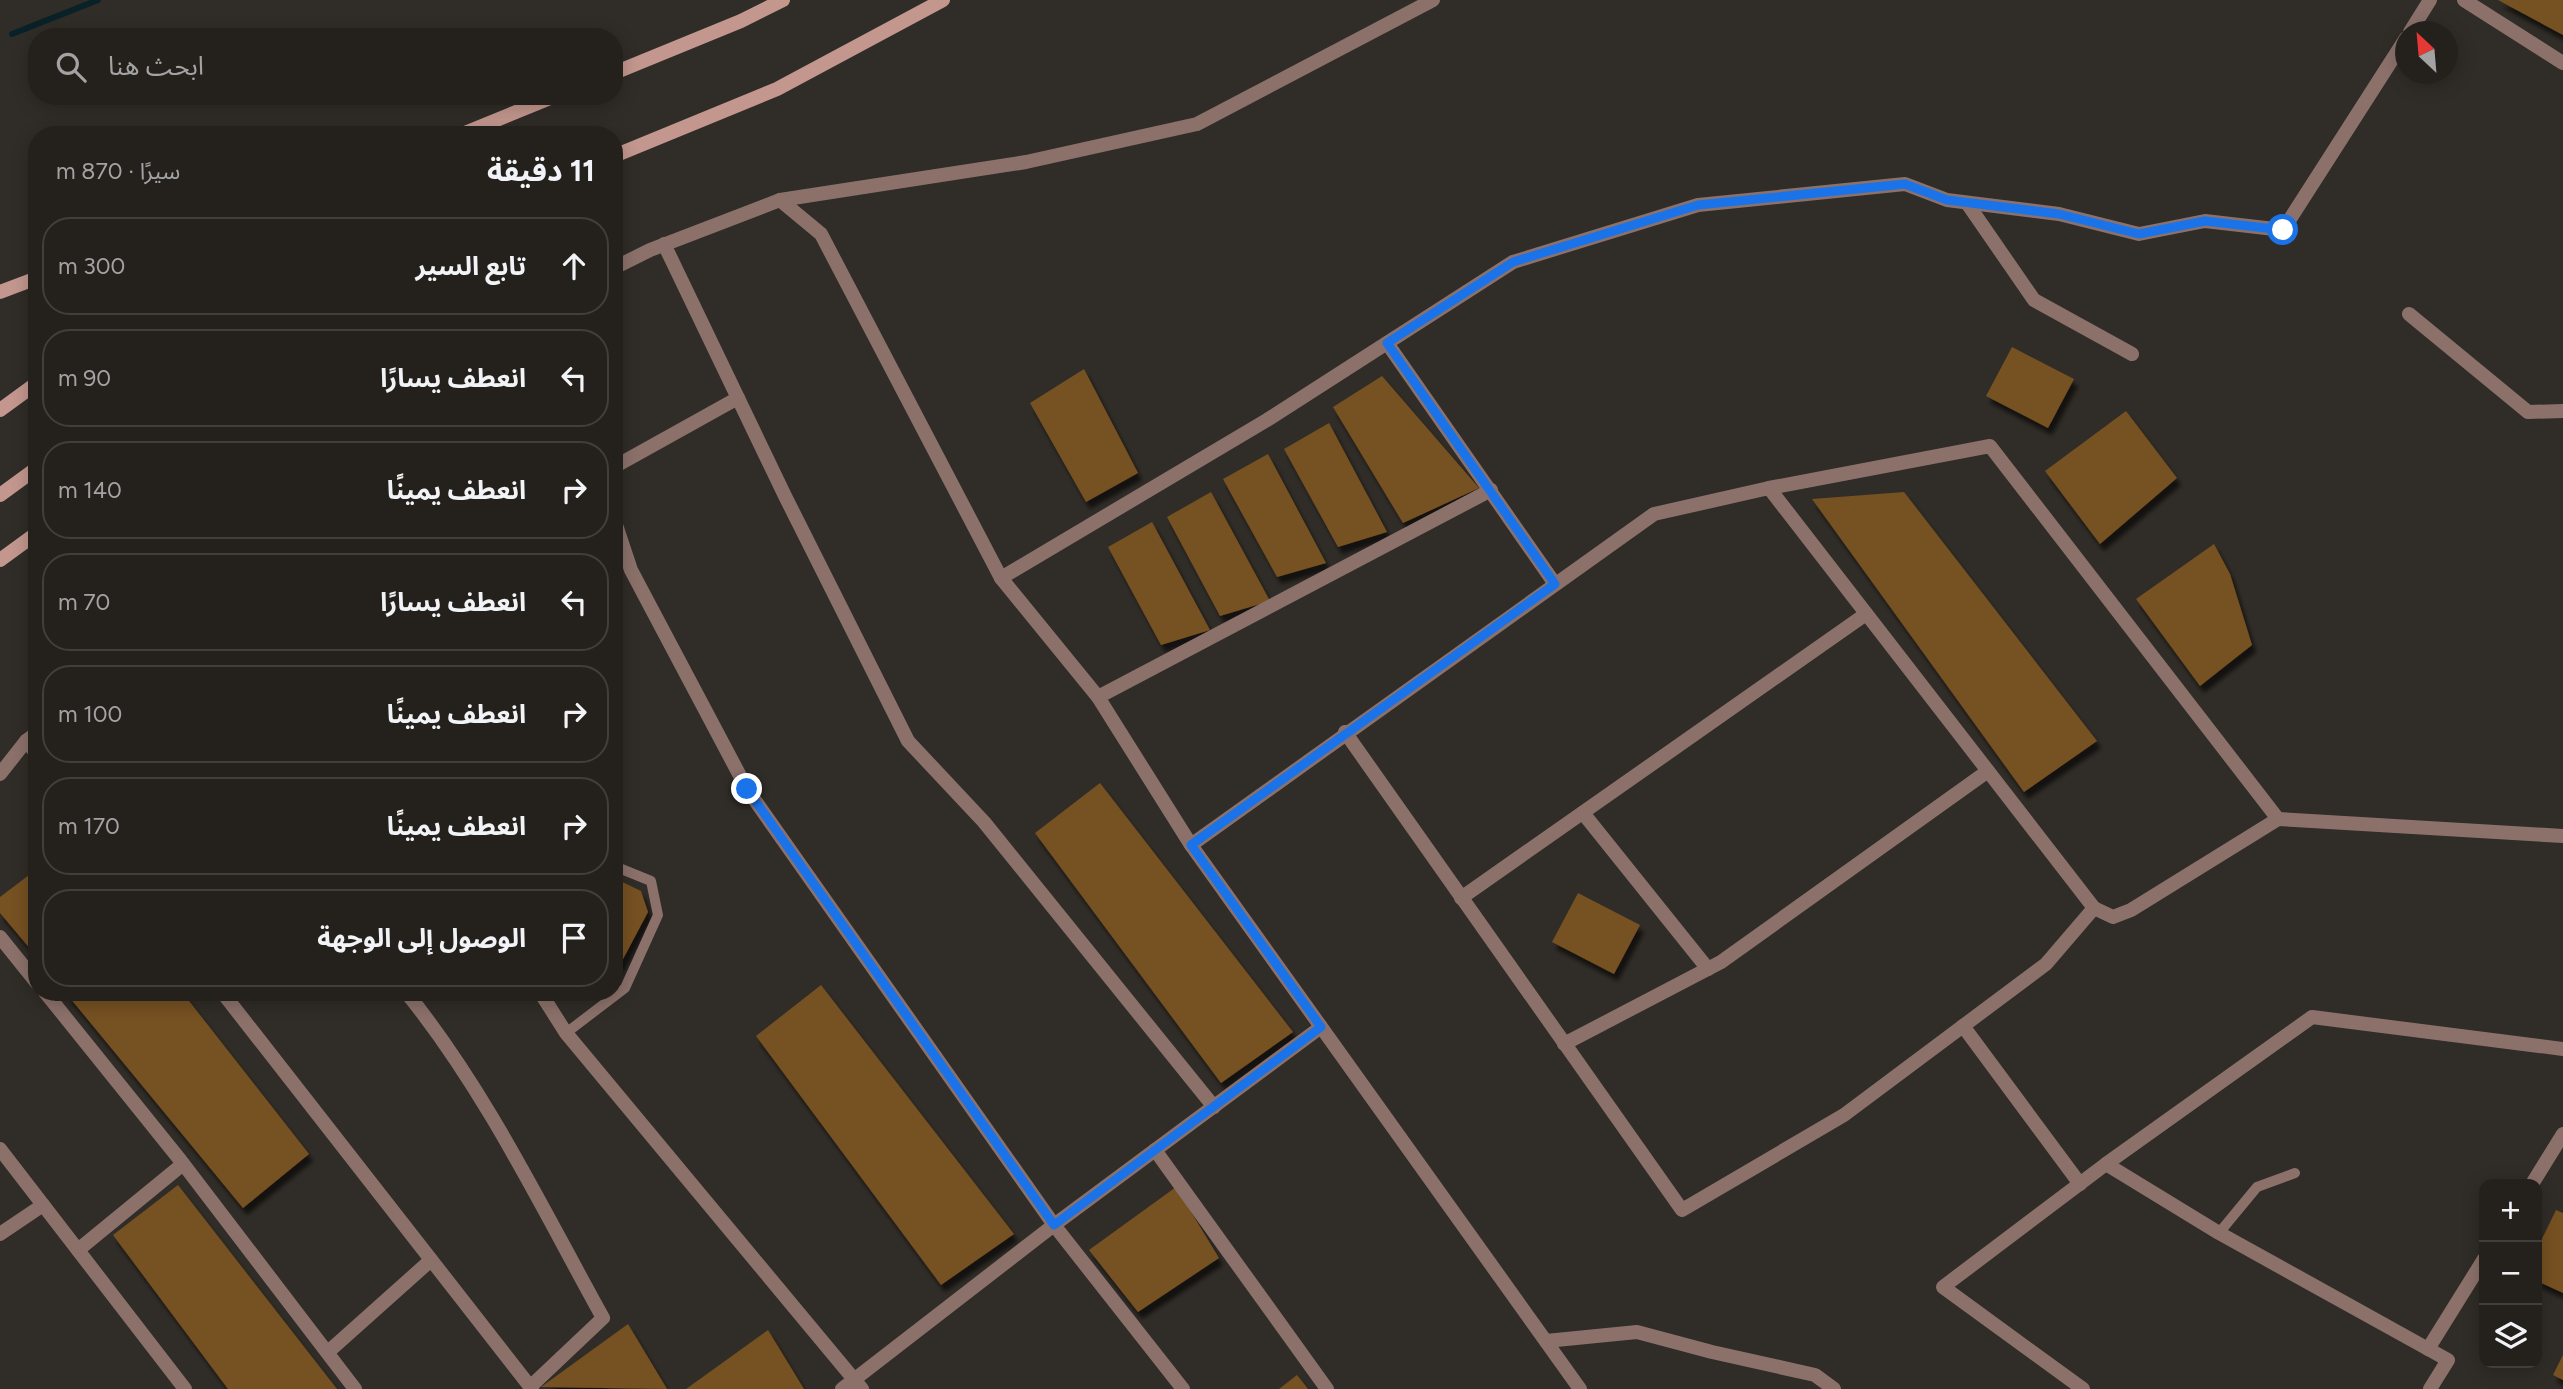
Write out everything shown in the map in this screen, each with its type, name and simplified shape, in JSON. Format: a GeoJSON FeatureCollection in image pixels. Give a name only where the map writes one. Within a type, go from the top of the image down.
{"type":"FeatureCollection","features":[{"type":"Feature","properties":{"kind":"main road"},"geometry":{"type":"LineString","coordinates":[[623,68],[741,21],[783,0]]}},
{"type":"Feature","properties":{"kind":"main road"},"geometry":{"type":"LineString","coordinates":[[623,152],[777,89],[943,0]]}},
{"type":"Feature","properties":{"kind":"main road"},"geometry":{"type":"LineString","coordinates":[[482,126],[533,105]]}},
{"type":"Feature","properties":{"kind":"main road"},"geometry":{"type":"LineString","coordinates":[[0,292],[28,281]]}},
{"type":"Feature","properties":{"kind":"main road"},"geometry":{"type":"LineString","coordinates":[[0,410],[28,390]]}},
{"type":"Feature","properties":{"kind":"main road"},"geometry":{"type":"LineString","coordinates":[[0,495],[28,475]]}},
{"type":"Feature","properties":{"kind":"main road"},"geometry":{"type":"LineString","coordinates":[[0,560],[28,540]]}},
{"type":"Feature","properties":{"kind":"street"},"geometry":{"type":"LineString","coordinates":[[623,264],[664,244],[780,200],[1026,162],[1197,124],[1433,0]]}},
{"type":"Feature","properties":{"kind":"street"},"geometry":{"type":"LineString","coordinates":[[2417,21],[2430,0]]}},
{"type":"Feature","properties":{"kind":"street"},"geometry":{"type":"LineString","coordinates":[[2464,0],[2563,63]]}},
{"type":"Feature","properties":{"kind":"street"},"geometry":{"type":"LineString","coordinates":[[1001,578],[1267,420],[1513,262],[1698,205],[1905,184],[1947,200],[2059,214],[2139,234],[2205,221],[2283,230],[2395,55]]}},
{"type":"Feature","properties":{"kind":"street"},"geometry":{"type":"LineString","coordinates":[[780,200],[821,234],[1001,578],[1098,698],[1191,845],[1580,1389]]}},
{"type":"Feature","properties":{"kind":"street"},"geometry":{"type":"LineString","coordinates":[[1967,202],[2035,300],[2132,354]]}},
{"type":"Feature","properties":{"kind":"street"},"geometry":{"type":"LineString","coordinates":[[664,244],[908,741],[984,822],[1213,1107]]}},
{"type":"Feature","properties":{"kind":"street"},"geometry":{"type":"LineString","coordinates":[[2409,313],[2528,412],[2563,411]]}},
{"type":"Feature","properties":{"kind":"street"},"geometry":{"type":"LineString","coordinates":[[1387,343],[1555,584]]}},
{"type":"Feature","properties":{"kind":"street"},"geometry":{"type":"LineString","coordinates":[[623,462],[738,398]]}},
{"type":"Feature","properties":{"kind":"street"},"geometry":{"type":"LineString","coordinates":[[1191,845],[1345,732],[1654,514],[1769,488],[1990,446],[2278,819]]}},
{"type":"Feature","properties":{"kind":"street"},"geometry":{"type":"LineString","coordinates":[[1769,488],[2094,908],[2113,917],[2131,910],[2278,819],[2563,836]]}},
{"type":"Feature","properties":{"kind":"street"},"geometry":{"type":"LineString","coordinates":[[1098,698],[1491,490]]}},
{"type":"Feature","properties":{"kind":"street"},"geometry":{"type":"LineString","coordinates":[[623,546],[631,570],[747,789],[1054,1225],[1183,1389]]}},
{"type":"Feature","properties":{"kind":"street"},"geometry":{"type":"LineString","coordinates":[[1461,898],[1866,614]]}},
{"type":"Feature","properties":{"kind":"street"},"geometry":{"type":"LineString","coordinates":[[1345,732],[1682,1210],[1844,1115],[2046,964],[2094,908]]}},
{"type":"Feature","properties":{"kind":"street"},"geometry":{"type":"LineString","coordinates":[[0,774],[28,741]]}},
{"type":"Feature","properties":{"kind":"street"},"geometry":{"type":"LineString","coordinates":[[1564,1044],[1721,962],[1988,771]]}},
{"type":"Feature","properties":{"kind":"street"},"geometry":{"type":"LineString","coordinates":[[1583,813],[1708,969]]}},
{"type":"Feature","properties":{"kind":"street"},"geometry":{"type":"LineString","coordinates":[[0,937],[28,972]]}},
{"type":"Feature","properties":{"kind":"street"},"geometry":{"type":"LineString","coordinates":[[52,1001],[183,1164],[355,1389]]}},
{"type":"Feature","properties":{"kind":"street"},"geometry":{"type":"LineString","coordinates":[[229,1001],[531,1388],[603,1318],[502,1134],[437,1030],[413,1001]]}},
{"type":"Feature","properties":{"kind":"street"},"geometry":{"type":"LineString","coordinates":[[546,1001],[566,1033],[858,1384]]}},
{"type":"Feature","properties":{"kind":"street"},"geometry":{"type":"LineString","coordinates":[[2083,1389],[1942,1287],[2106,1164],[2312,1017],[2563,1049]]}},
{"type":"Feature","properties":{"kind":"street"},"geometry":{"type":"LineString","coordinates":[[1963,1026],[2080,1184]]}},
{"type":"Feature","properties":{"kind":"street"},"geometry":{"type":"LineString","coordinates":[[842,1389],[858,1384],[1054,1225],[1321,1027]]}},
{"type":"Feature","properties":{"kind":"street"},"geometry":{"type":"LineString","coordinates":[[2535,1179],[2563,1134]]}},
{"type":"Feature","properties":{"kind":"street"},"geometry":{"type":"LineString","coordinates":[[0,1149],[185,1389]]}},
{"type":"Feature","properties":{"kind":"street"},"geometry":{"type":"LineString","coordinates":[[1155,1150],[1327,1389]]}},
{"type":"Feature","properties":{"kind":"street"},"geometry":{"type":"LineString","coordinates":[[78,1250],[183,1164]]}},
{"type":"Feature","properties":{"kind":"street"},"geometry":{"type":"LineString","coordinates":[[2106,1164],[2219,1233],[2448,1360],[2430,1389]]}},
{"type":"Feature","properties":{"kind":"street"},"geometry":{"type":"LineString","coordinates":[[0,1234],[43,1205]]}},
{"type":"Feature","properties":{"kind":"street"},"geometry":{"type":"LineString","coordinates":[[328,1352],[431,1260]]}},
{"type":"Feature","properties":{"kind":"street"},"geometry":{"type":"LineString","coordinates":[[2428,1349],[2479,1267]]}},
{"type":"Feature","properties":{"kind":"street"},"geometry":{"type":"LineString","coordinates":[[1546,1341],[1637,1332],[1815,1375],[1833,1389]]}},
{"type":"Feature","properties":{"kind":"lane"},"geometry":{"type":"LineString","coordinates":[[623,870],[651,881],[658,915],[623,990]]}},
{"type":"Feature","properties":{"kind":"lane"},"geometry":{"type":"LineString","coordinates":[[566,1033],[608,1001]]}},
{"type":"Feature","properties":{"kind":"lane"},"geometry":{"type":"LineString","coordinates":[[2219,1233],[2257,1187],[2295,1173]]}},
{"type":"Feature","properties":{"kind":"building"},"geometry":{"type":"Polygon","coordinates":[[[2498,0],[2563,0],[2563,35],[2498,0]]]}},
{"type":"Feature","properties":{"kind":"building"},"geometry":{"type":"Polygon","coordinates":[[[2012,347],[2074,379],[2048,428],[1986,396],[2012,347]]]}},
{"type":"Feature","properties":{"kind":"building"},"geometry":{"type":"Polygon","coordinates":[[[1084,369],[1138,473],[1086,502],[1030,403],[1084,369]]]}},
{"type":"Feature","properties":{"kind":"building"},"geometry":{"type":"Polygon","coordinates":[[[1382,376],[1479,488],[1403,523],[1333,407],[1382,376]]]}},
{"type":"Feature","properties":{"kind":"building"},"geometry":{"type":"Polygon","coordinates":[[[2126,411],[2177,478],[2100,544],[2045,471],[2126,411]]]}},
{"type":"Feature","properties":{"kind":"building"},"geometry":{"type":"Polygon","coordinates":[[[1329,423],[1387,532],[1338,547],[1284,449],[1329,423]]]}},
{"type":"Feature","properties":{"kind":"building"},"geometry":{"type":"Polygon","coordinates":[[[1268,454],[1326,563],[1277,577],[1223,479],[1268,454]]]}},
{"type":"Feature","properties":{"kind":"building"},"geometry":{"type":"Polygon","coordinates":[[[1211,492],[1270,601],[1220,616],[1167,517],[1211,492]]]}},
{"type":"Feature","properties":{"kind":"building"},"geometry":{"type":"Polygon","coordinates":[[[1904,492],[2097,741],[2024,792],[1812,499],[1904,492]]]}},
{"type":"Feature","properties":{"kind":"building"},"geometry":{"type":"Polygon","coordinates":[[[1152,522],[1210,630],[1161,645],[1108,547],[1152,522]]]}},
{"type":"Feature","properties":{"kind":"building"},"geometry":{"type":"Polygon","coordinates":[[[2214,544],[2230,574],[2252,645],[2200,686],[2136,599],[2214,544]]]}},
{"type":"Feature","properties":{"kind":"building"},"geometry":{"type":"Polygon","coordinates":[[[1100,783],[1293,1032],[1221,1083],[1035,833],[1100,783]]]}},
{"type":"Feature","properties":{"kind":"building"},"geometry":{"type":"Polygon","coordinates":[[[28,876],[28,946],[0,913],[0,897],[28,876]]]}},
{"type":"Feature","properties":{"kind":"building"},"geometry":{"type":"Polygon","coordinates":[[[623,882],[641,891],[648,912],[623,959],[623,882]]]}},
{"type":"Feature","properties":{"kind":"building"},"geometry":{"type":"Polygon","coordinates":[[[1578,893],[1640,925],[1614,974],[1552,942],[1578,893]]]}},
{"type":"Feature","properties":{"kind":"building"},"geometry":{"type":"Polygon","coordinates":[[[821,985],[1014,1234],[941,1285],[756,1036],[821,985]]]}},
{"type":"Feature","properties":{"kind":"building"},"geometry":{"type":"Polygon","coordinates":[[[72,1001],[189,1001],[309,1154],[243,1208],[72,1001]]]}},
{"type":"Feature","properties":{"kind":"building"},"geometry":{"type":"Polygon","coordinates":[[[178,1185],[337,1389],[228,1389],[113,1235],[178,1185]]]}},
{"type":"Feature","properties":{"kind":"building"},"geometry":{"type":"Polygon","coordinates":[[[1176,1187],[1219,1258],[1138,1312],[1089,1250],[1176,1187]]]}},
{"type":"Feature","properties":{"kind":"building"},"geometry":{"type":"Polygon","coordinates":[[[2556,1210],[2563,1213],[2563,1293],[2542,1283],[2542,1239],[2556,1210]]]}},
{"type":"Feature","properties":{"kind":"building"},"geometry":{"type":"Polygon","coordinates":[[[628,1324],[667,1389],[541,1387],[628,1324]]]}},
{"type":"Feature","properties":{"kind":"building"},"geometry":{"type":"Polygon","coordinates":[[[768,1330],[804,1389],[686,1389],[768,1330]]]}},
{"type":"Feature","properties":{"kind":"building"},"geometry":{"type":"Polygon","coordinates":[[[2563,1355],[2563,1380],[2553,1375],[2563,1355]]]}},
{"type":"Feature","properties":{"kind":"building"},"geometry":{"type":"Polygon","coordinates":[[[1297,1375],[1308,1389],[1279,1389],[1297,1375]]]}},
{"type":"Feature","properties":{"kind":"waterway"},"geometry":{"type":"LineString","coordinates":[[12,34],[98,0]]}},
{"type":"Feature","properties":{"kind":"route"},"geometry":{"type":"LineString","coordinates":[[747,789],[1054,1225],[1321,1027],[1191,845],[1555,584],[1387,343],[1513,262],[1698,205],[1905,184],[1947,200],[2059,214],[2139,234],[2205,221],[2283,230]]}}]}
